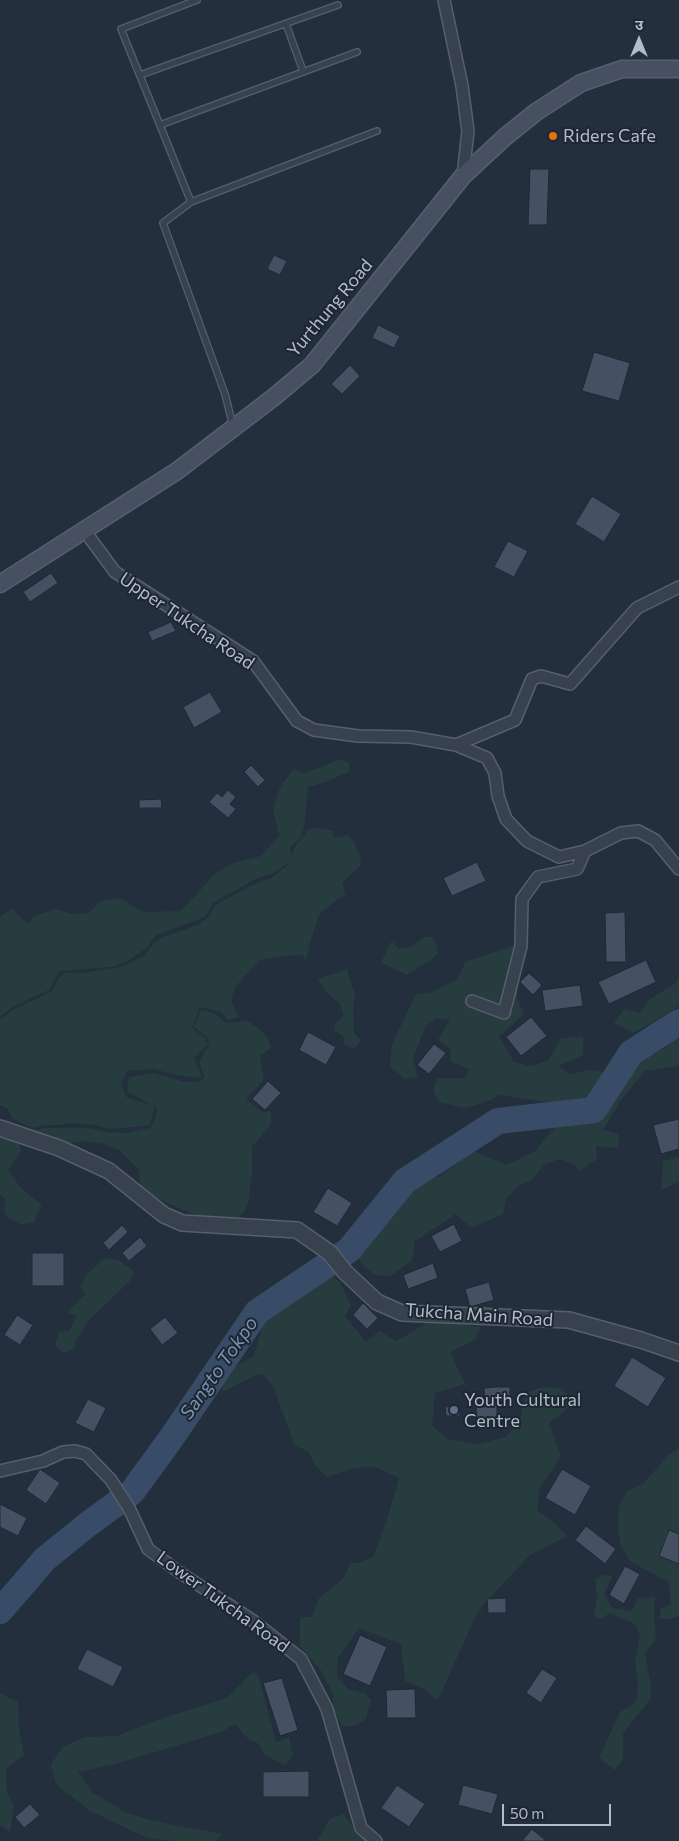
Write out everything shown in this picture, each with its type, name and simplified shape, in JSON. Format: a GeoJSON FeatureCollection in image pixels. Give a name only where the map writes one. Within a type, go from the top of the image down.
{"type":"FeatureCollection","features":[{"type":"Feature","properties":{"kind":"main road","name":"Yurthung Road"},"geometry":{"type":"LineString","coordinates":[[0,584],[176,471],[234,428],[312,365],[463,176],[505,137],[536,112],[581,83],[622,69],[679,69]]}},
{"type":"Feature","properties":{"kind":"street"},"geometry":{"type":"LineString","coordinates":[[444,0],[462,86],[468,131],[463,176]]}},
{"type":"Feature","properties":{"kind":"street","name":"Upper Tukcha Road"},"geometry":{"type":"LineString","coordinates":[[84,530],[115,572],[253,661],[297,722],[323,732],[358,736],[411,737],[456,745],[487,758],[495,773],[498,796],[506,819],[527,841],[559,857],[585,851],[621,833],[638,831],[655,840],[679,869]]}},
{"type":"Feature","properties":{"kind":"street"},"geometry":{"type":"LineString","coordinates":[[456,745],[515,720],[532,678],[541,676],[570,684],[637,608],[679,587]]}},
{"type":"Feature","properties":{"kind":"street"},"geometry":{"type":"LineString","coordinates":[[472,1001],[504,1013],[521,946],[522,900],[538,877],[578,869],[585,851]]}},
{"type":"Feature","properties":{"kind":"street","name":"Tukcha Main Road"},"geometry":{"type":"LineString","coordinates":[[0,1128],[59,1148],[109,1171],[164,1215],[182,1224],[297,1230],[330,1252],[345,1272],[377,1302],[402,1313],[569,1320],[641,1340],[679,1354]]}},
{"type":"Feature","properties":{"kind":"street","name":"Lower Tukcha Road"},"geometry":{"type":"LineString","coordinates":[[0,1472],[42,1461],[64,1452],[75,1451],[86,1454],[111,1480],[129,1508],[148,1549],[179,1572],[252,1620],[301,1659],[327,1709],[361,1828],[376,1841]]}},
{"type":"Feature","properties":{"kind":"lane"},"geometry":{"type":"LineString","coordinates":[[191,202],[121,29],[197,0]]}},
{"type":"Feature","properties":{"kind":"lane"},"geometry":{"type":"LineString","coordinates":[[140,75],[338,5]]}},
{"type":"Feature","properties":{"kind":"lane"},"geometry":{"type":"LineString","coordinates":[[286,24],[302,71]]}},
{"type":"Feature","properties":{"kind":"lane"},"geometry":{"type":"LineString","coordinates":[[160,125],[357,52]]}},
{"type":"Feature","properties":{"kind":"lane"},"geometry":{"type":"LineString","coordinates":[[234,428],[224,394],[163,223],[191,202],[377,131]]}},
{"type":"Feature","properties":{"kind":"green space"},"geometry":{"type":"Polygon","coordinates":[[[341,759],[349,763],[349,772],[308,787],[304,827],[301,838],[290,848],[291,857],[295,847],[309,829],[316,828],[333,831],[334,838],[348,835],[360,855],[361,865],[342,883],[346,897],[339,898],[319,915],[306,961],[302,955],[260,960],[235,987],[231,1002],[239,1017],[227,1020],[222,1012],[200,1007],[192,1028],[205,1038],[208,1044],[194,1058],[202,1076],[197,1078],[154,1069],[127,1071],[121,1084],[126,1097],[153,1106],[127,1091],[129,1077],[154,1073],[184,1082],[199,1082],[204,1078],[199,1061],[209,1045],[207,1037],[194,1027],[200,1012],[203,1010],[214,1013],[226,1023],[248,1021],[268,1038],[271,1048],[260,1056],[264,1079],[246,1099],[264,1113],[271,1112],[271,1120],[270,1126],[252,1147],[252,1172],[249,1198],[245,1211],[238,1218],[199,1216],[157,1198],[141,1185],[139,1179],[140,1171],[119,1150],[103,1144],[85,1141],[63,1144],[37,1136],[36,1131],[44,1128],[88,1128],[107,1132],[127,1133],[150,1128],[155,1120],[157,1108],[155,1106],[150,1125],[110,1129],[94,1125],[70,1123],[32,1128],[12,1118],[8,1109],[0,1105],[0,1020],[13,1010],[52,991],[60,976],[64,973],[82,973],[120,967],[144,956],[154,943],[163,937],[200,924],[210,915],[216,905],[250,886],[271,878],[287,866],[289,862],[274,873],[255,879],[213,903],[205,917],[155,936],[148,947],[128,961],[111,967],[60,971],[49,990],[12,1007],[0,1017],[0,917],[12,909],[28,924],[35,916],[55,909],[72,914],[89,913],[100,901],[120,898],[143,912],[180,911],[212,876],[230,864],[261,856],[279,836],[273,809],[280,787],[294,768],[303,774],[341,759]]]}},
{"type":"Feature","properties":{"kind":"green space"},"geometry":{"type":"Polygon","coordinates":[[[425,937],[431,937],[436,943],[438,953],[407,975],[381,962],[391,942],[399,949],[410,947],[425,937]]]}},
{"type":"Feature","properties":{"kind":"green space"},"geometry":{"type":"Polygon","coordinates":[[[515,945],[519,958],[517,998],[524,1014],[499,1037],[514,1062],[530,1066],[548,1061],[561,1038],[583,1037],[583,1055],[558,1066],[569,1074],[590,1070],[624,1075],[639,1060],[665,1048],[679,1034],[679,1066],[645,1071],[620,1101],[603,1130],[619,1134],[618,1148],[596,1146],[597,1159],[579,1171],[574,1164],[559,1159],[544,1165],[533,1179],[519,1185],[506,1199],[503,1214],[471,1228],[456,1214],[415,1241],[412,1260],[391,1276],[374,1275],[359,1261],[359,1246],[389,1210],[419,1181],[441,1176],[473,1151],[507,1165],[535,1151],[557,1125],[551,1108],[545,1102],[499,1095],[491,1100],[466,1108],[439,1102],[433,1091],[437,1078],[465,1078],[469,1069],[450,1061],[451,1049],[438,1040],[450,1020],[436,1018],[425,1027],[413,1059],[418,1077],[405,1079],[390,1066],[392,1044],[416,994],[432,992],[458,979],[465,962],[515,945]]]}},
{"type":"Feature","properties":{"kind":"green space"},"geometry":{"type":"Polygon","coordinates":[[[347,969],[355,995],[353,1010],[354,1032],[361,1041],[354,1049],[344,1044],[343,1036],[334,1030],[335,1023],[344,1016],[340,1004],[327,993],[318,979],[347,969]]]}},
{"type":"Feature","properties":{"kind":"green space"},"geometry":{"type":"Polygon","coordinates":[[[679,976],[679,1006],[634,1033],[614,1023],[624,1009],[640,1013],[650,999],[676,983],[679,976]]]}},
{"type":"Feature","properties":{"kind":"green space"},"geometry":{"type":"Polygon","coordinates":[[[0,1133],[18,1139],[21,1151],[8,1170],[21,1188],[42,1205],[34,1222],[21,1225],[6,1216],[4,1209],[6,1199],[0,1195],[0,1133]]]}},
{"type":"Feature","properties":{"kind":"green space"},"geometry":{"type":"Polygon","coordinates":[[[679,1157],[679,1182],[661,1190],[663,1161],[679,1157]]]}},
{"type":"Feature","properties":{"kind":"green space"},"geometry":{"type":"Polygon","coordinates":[[[105,1258],[120,1261],[134,1271],[130,1281],[89,1320],[75,1342],[73,1350],[63,1353],[55,1345],[59,1333],[69,1331],[77,1316],[67,1312],[86,1294],[80,1287],[85,1276],[105,1258]]]}},
{"type":"Feature","properties":{"kind":"green space"},"geometry":{"type":"Polygon","coordinates":[[[323,1272],[339,1281],[351,1305],[345,1316],[366,1342],[379,1331],[397,1341],[428,1322],[481,1327],[475,1340],[450,1352],[465,1384],[435,1393],[432,1426],[448,1439],[478,1444],[506,1437],[520,1420],[526,1393],[543,1387],[561,1388],[576,1402],[549,1423],[561,1457],[540,1487],[537,1510],[556,1524],[567,1536],[530,1555],[483,1605],[436,1700],[423,1688],[405,1681],[401,1644],[359,1628],[337,1659],[337,1677],[348,1689],[365,1693],[371,1700],[366,1719],[355,1726],[342,1726],[335,1712],[332,1692],[322,1672],[300,1646],[300,1621],[301,1617],[312,1617],[319,1598],[343,1579],[351,1563],[358,1563],[374,1556],[399,1478],[373,1466],[354,1468],[327,1477],[314,1464],[308,1451],[295,1446],[273,1386],[263,1374],[254,1376],[223,1392],[222,1381],[225,1372],[254,1356],[264,1320],[275,1312],[293,1304],[312,1290],[323,1272]]]}},
{"type":"Feature","properties":{"kind":"green space"},"geometry":{"type":"Polygon","coordinates":[[[679,1449],[679,1616],[659,1619],[661,1608],[670,1605],[668,1582],[630,1561],[621,1547],[618,1527],[619,1505],[627,1491],[644,1483],[669,1454],[679,1449]]]}},
{"type":"Feature","properties":{"kind":"green space"},"geometry":{"type":"Polygon","coordinates":[[[602,1575],[612,1576],[604,1595],[613,1608],[632,1611],[638,1598],[655,1597],[656,1639],[645,1653],[651,1686],[650,1700],[623,1733],[623,1759],[615,1770],[599,1758],[620,1712],[636,1702],[638,1686],[635,1663],[640,1635],[635,1624],[610,1613],[600,1619],[594,1616],[597,1595],[595,1579],[602,1575]]]}},
{"type":"Feature","properties":{"kind":"green space"},"geometry":{"type":"Polygon","coordinates":[[[254,1671],[259,1677],[276,1742],[289,1737],[293,1755],[286,1765],[266,1756],[258,1743],[249,1740],[235,1724],[221,1732],[115,1764],[78,1772],[92,1792],[125,1812],[153,1821],[222,1834],[216,1841],[175,1841],[147,1838],[90,1811],[56,1784],[51,1764],[63,1747],[84,1737],[117,1736],[154,1721],[227,1698],[254,1671]]]}},
{"type":"Feature","properties":{"kind":"green space"},"geometry":{"type":"Polygon","coordinates":[[[0,1693],[18,1702],[19,1728],[24,1755],[6,1769],[7,1792],[14,1806],[10,1832],[0,1825],[0,1693]]]}},
{"type":"Feature","properties":{"kind":"green space"},"geometry":{"type":"Polygon","coordinates":[[[343,1814],[356,1832],[368,1841],[317,1841],[330,1819],[343,1814]]]}},
{"type":"Feature","properties":{"kind":"building"},"geometry":{"type":"Polygon","coordinates":[[[530,169],[549,169],[547,225],[528,225],[530,169]]]}},
{"type":"Feature","properties":{"kind":"building"},"geometry":{"type":"Polygon","coordinates":[[[274,255],[287,261],[280,275],[267,269],[274,255]]]}},
{"type":"Feature","properties":{"kind":"building"},"geometry":{"type":"Polygon","coordinates":[[[378,325],[400,336],[394,348],[372,338],[378,325]]]}},
{"type":"Feature","properties":{"kind":"building"},"geometry":{"type":"Polygon","coordinates":[[[594,352],[630,363],[619,401],[582,391],[594,352]]]}},
{"type":"Feature","properties":{"kind":"building"},"geometry":{"type":"Polygon","coordinates":[[[350,365],[360,376],[342,394],[331,384],[350,365]]]}},
{"type":"Feature","properties":{"kind":"building"},"geometry":{"type":"Polygon","coordinates":[[[592,496],[621,514],[604,542],[575,524],[592,496]]]}},
{"type":"Feature","properties":{"kind":"building"},"geometry":{"type":"Polygon","coordinates":[[[508,541],[528,551],[514,577],[494,567],[508,541]]]}},
{"type":"Feature","properties":{"kind":"building"},"geometry":{"type":"Polygon","coordinates":[[[51,573],[58,583],[30,602],[23,592],[51,573]]]}},
{"type":"Feature","properties":{"kind":"building"},"geometry":{"type":"Polygon","coordinates":[[[171,622],[176,631],[152,641],[148,632],[171,622]]]}},
{"type":"Feature","properties":{"kind":"building"},"geometry":{"type":"Polygon","coordinates":[[[210,692],[222,712],[194,728],[183,707],[210,692]]]}},
{"type":"Feature","properties":{"kind":"building"},"geometry":{"type":"Polygon","coordinates":[[[251,765],[265,780],[258,787],[244,772],[251,765]]]}},
{"type":"Feature","properties":{"kind":"building"},"geometry":{"type":"Polygon","coordinates":[[[228,790],[236,797],[230,804],[236,809],[228,818],[209,802],[217,793],[222,797],[228,790]]]}},
{"type":"Feature","properties":{"kind":"building"},"geometry":{"type":"Polygon","coordinates":[[[161,799],[162,808],[139,808],[139,800],[161,799]]]}},
{"type":"Feature","properties":{"kind":"building"},"geometry":{"type":"Polygon","coordinates":[[[477,862],[486,881],[452,896],[443,878],[477,862]]]}},
{"type":"Feature","properties":{"kind":"building"},"geometry":{"type":"Polygon","coordinates":[[[625,912],[626,962],[606,962],[605,913],[625,912]]]}},
{"type":"Feature","properties":{"kind":"building"},"geometry":{"type":"Polygon","coordinates":[[[646,960],[656,982],[609,1004],[598,982],[646,960]]]}},
{"type":"Feature","properties":{"kind":"building"},"geometry":{"type":"Polygon","coordinates":[[[529,973],[542,985],[533,995],[520,982],[529,973]]]}},
{"type":"Feature","properties":{"kind":"building"},"geometry":{"type":"Polygon","coordinates":[[[580,985],[583,1006],[545,1011],[542,990],[580,985]]]}},
{"type":"Feature","properties":{"kind":"building"},"geometry":{"type":"Polygon","coordinates":[[[531,1017],[547,1036],[521,1056],[506,1037],[531,1017]]]}},
{"type":"Feature","properties":{"kind":"building"},"geometry":{"type":"Polygon","coordinates":[[[308,1032],[336,1047],[326,1065],[299,1050],[308,1032]]]}},
{"type":"Feature","properties":{"kind":"building"},"geometry":{"type":"Polygon","coordinates":[[[434,1044],[446,1053],[429,1074],[417,1065],[434,1044]]]}},
{"type":"Feature","properties":{"kind":"building"},"geometry":{"type":"Polygon","coordinates":[[[268,1081],[281,1093],[265,1110],[252,1099],[268,1081]]]}},
{"type":"Feature","properties":{"kind":"building"},"geometry":{"type":"Polygon","coordinates":[[[679,1119],[679,1149],[661,1154],[653,1125],[679,1119]]]}},
{"type":"Feature","properties":{"kind":"building"},"geometry":{"type":"Polygon","coordinates":[[[328,1188],[352,1203],[337,1226],[313,1212],[328,1188]]]}},
{"type":"Feature","properties":{"kind":"building"},"geometry":{"type":"Polygon","coordinates":[[[454,1224],[462,1241],[440,1252],[431,1236],[454,1224]]]}},
{"type":"Feature","properties":{"kind":"building"},"geometry":{"type":"Polygon","coordinates":[[[122,1225],[128,1232],[109,1250],[103,1243],[122,1225]]]}},
{"type":"Feature","properties":{"kind":"building"},"geometry":{"type":"Polygon","coordinates":[[[140,1237],[147,1246],[129,1261],[122,1253],[140,1237]]]}},
{"type":"Feature","properties":{"kind":"building"},"geometry":{"type":"Polygon","coordinates":[[[32,1253],[64,1253],[64,1286],[32,1286],[32,1253]]]}},
{"type":"Feature","properties":{"kind":"building"},"geometry":{"type":"Polygon","coordinates":[[[433,1263],[438,1278],[408,1289],[403,1275],[433,1263]]]}},
{"type":"Feature","properties":{"kind":"building"},"geometry":{"type":"Polygon","coordinates":[[[489,1282],[494,1300],[470,1307],[465,1289],[489,1282]]]}},
{"type":"Feature","properties":{"kind":"building"},"geometry":{"type":"Polygon","coordinates":[[[363,1303],[378,1318],[367,1329],[353,1315],[363,1303]]]}},
{"type":"Feature","properties":{"kind":"building"},"geometry":{"type":"Polygon","coordinates":[[[17,1315],[33,1325],[20,1345],[4,1335],[17,1315]]]}},
{"type":"Feature","properties":{"kind":"building"},"geometry":{"type":"Polygon","coordinates":[[[165,1317],[178,1333],[162,1345],[150,1329],[165,1317]]]}},
{"type":"Feature","properties":{"kind":"building"},"geometry":{"type":"Polygon","coordinates":[[[632,1357],[666,1378],[648,1407],[614,1386],[632,1357]]]}},
{"type":"Feature","properties":{"kind":"building"},"geometry":{"type":"Polygon","coordinates":[[[510,1387],[510,1398],[497,1398],[497,1424],[477,1424],[476,1407],[485,1407],[484,1388],[510,1387]]]}},
{"type":"Feature","properties":{"kind":"building"},"geometry":{"type":"Polygon","coordinates":[[[88,1399],[106,1408],[94,1432],[75,1423],[88,1399]]]}},
{"type":"Feature","properties":{"kind":"building"},"geometry":{"type":"Polygon","coordinates":[[[460,1406],[460,1416],[446,1416],[445,1407],[460,1406]]]}},
{"type":"Feature","properties":{"kind":"building"},"geometry":{"type":"Polygon","coordinates":[[[40,1469],[60,1483],[46,1504],[26,1490],[40,1469]]]}},
{"type":"Feature","properties":{"kind":"building"},"geometry":{"type":"Polygon","coordinates":[[[562,1469],[591,1486],[575,1515],[545,1498],[562,1469]]]}},
{"type":"Feature","properties":{"kind":"building"},"geometry":{"type":"Polygon","coordinates":[[[0,1504],[27,1518],[18,1536],[0,1527],[0,1504]]]}},
{"type":"Feature","properties":{"kind":"building"},"geometry":{"type":"Polygon","coordinates":[[[586,1526],[616,1549],[605,1564],[575,1540],[586,1526]]]}},
{"type":"Feature","properties":{"kind":"building"},"geometry":{"type":"Polygon","coordinates":[[[669,1530],[679,1534],[679,1564],[659,1556],[669,1530]]]}},
{"type":"Feature","properties":{"kind":"building"},"geometry":{"type":"Polygon","coordinates":[[[625,1566],[640,1574],[624,1604],[609,1595],[625,1566]]]}},
{"type":"Feature","properties":{"kind":"building"},"geometry":{"type":"Polygon","coordinates":[[[506,1598],[506,1613],[488,1613],[487,1599],[506,1598]]]}},
{"type":"Feature","properties":{"kind":"building"},"geometry":{"type":"Polygon","coordinates":[[[360,1635],[387,1647],[370,1686],[343,1674],[360,1635]]]}},
{"type":"Feature","properties":{"kind":"building"},"geometry":{"type":"Polygon","coordinates":[[[87,1649],[123,1667],[113,1687],[77,1669],[87,1649]]]}},
{"type":"Feature","properties":{"kind":"building"},"geometry":{"type":"Polygon","coordinates":[[[542,1669],[557,1678],[541,1703],[526,1693],[542,1669]]]}},
{"type":"Feature","properties":{"kind":"building"},"geometry":{"type":"Polygon","coordinates":[[[282,1678],[298,1730],[280,1736],[263,1683],[282,1678]]]}},
{"type":"Feature","properties":{"kind":"building"},"geometry":{"type":"Polygon","coordinates":[[[415,1689],[416,1718],[387,1718],[386,1690],[415,1689]]]}},
{"type":"Feature","properties":{"kind":"building"},"geometry":{"type":"Polygon","coordinates":[[[309,1771],[309,1797],[263,1797],[263,1772],[309,1771]]]}},
{"type":"Feature","properties":{"kind":"building"},"geometry":{"type":"Polygon","coordinates":[[[397,1785],[425,1804],[409,1827],[381,1808],[397,1785]]]}},
{"type":"Feature","properties":{"kind":"building"},"geometry":{"type":"Polygon","coordinates":[[[463,1785],[498,1794],[492,1814],[458,1805],[463,1785]]]}},
{"type":"Feature","properties":{"kind":"building"},"geometry":{"type":"Polygon","coordinates":[[[30,1804],[40,1815],[24,1828],[15,1817],[30,1804]]]}},
{"type":"Feature","properties":{"kind":"building"},"geometry":{"type":"Polygon","coordinates":[[[532,1829],[545,1840],[545,1841],[522,1841],[532,1829]]]}},
{"type":"Feature","properties":{"kind":"waterway","name":"Sangto Tokpo"},"geometry":{"type":"LineString","coordinates":[[0,1611],[45,1559],[132,1492],[170,1440],[257,1312],[349,1250],[405,1181],[498,1121],[594,1110],[631,1053],[679,1022]]}},
{"type":"Feature","properties":{"kind":"place","name":"Riders Cafe"},"geometry":{"type":"Point","coordinates":[553,136]}},
{"type":"Feature","properties":{"kind":"place","name":"Youth Cultural Centre"},"geometry":{"type":"Point","coordinates":[454,1410]}}]}
